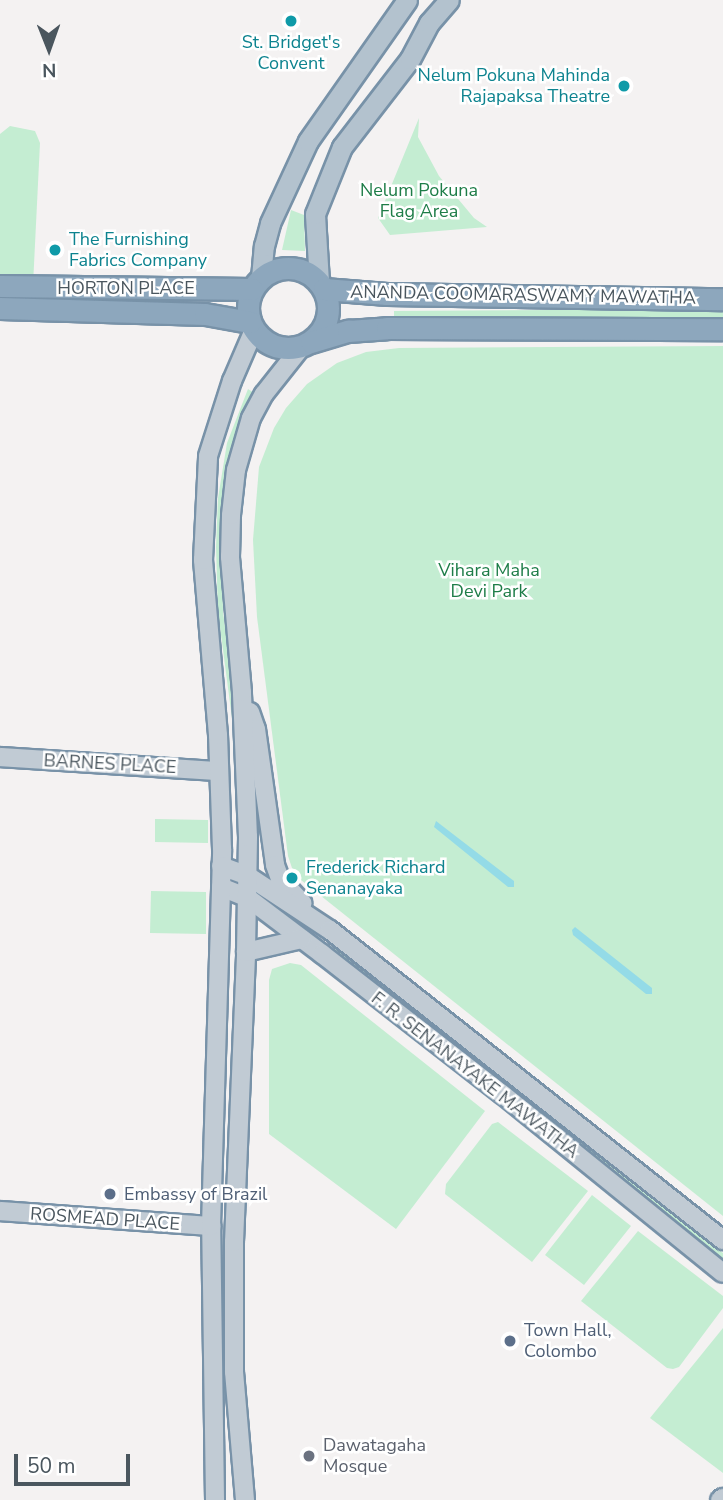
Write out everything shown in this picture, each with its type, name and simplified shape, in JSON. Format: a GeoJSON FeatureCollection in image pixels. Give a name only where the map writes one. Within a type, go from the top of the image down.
{"type":"FeatureCollection","features":[{"type":"Feature","properties":{"kind":"highway"},"geometry":{"type":"LineString","coordinates":[[285,268],[310,274],[322,286],[329,312],[326,323],[306,344],[275,346],[252,326],[247,311],[257,283],[285,268]]}},
{"type":"Feature","properties":{"kind":"highway","name":"HORTON PLACE"},"geometry":{"type":"LineString","coordinates":[[0,286],[257,283]]}},
{"type":"Feature","properties":{"kind":"highway","name":"ANANDA COOMARASWAMY MAWATHA"},"geometry":{"type":"LineString","coordinates":[[322,286],[387,294],[723,299]]}},
{"type":"Feature","properties":{"kind":"highway","name":"HORTON PLACE"},"geometry":{"type":"LineString","coordinates":[[0,308],[205,314],[252,326]]}},
{"type":"Feature","properties":{"kind":"highway","name":"ANANDA COOMARASWAMY MAWATHA"},"geometry":{"type":"LineString","coordinates":[[306,344],[348,331],[387,328],[723,328]]}},
{"type":"Feature","properties":{"kind":"main road"},"geometry":{"type":"LineString","coordinates":[[257,283],[270,223],[308,141],[407,0]]}},
{"type":"Feature","properties":{"kind":"main road"},"geometry":{"type":"LineString","coordinates":[[322,286],[315,214],[342,147],[410,59],[429,23],[449,0]]}},
{"type":"Feature","properties":{"kind":"main road"},"geometry":{"type":"LineString","coordinates":[[215,1500],[211,1226],[221,866],[219,771],[203,560],[208,456],[252,326]]}},
{"type":"Feature","properties":{"kind":"main road"},"geometry":{"type":"LineString","coordinates":[[245,1500],[235,1398],[234,1242],[248,876],[242,692],[230,557],[236,470],[251,418],[264,394],[306,344]]}},
{"type":"Feature","properties":{"kind":"main road"},"geometry":{"type":"LineString","coordinates":[[242,692],[256,729],[275,865],[289,891],[330,930]]}},
{"type":"Feature","properties":{"kind":"main road","name":"BARNES PLACE"},"geometry":{"type":"LineString","coordinates":[[0,757],[219,771]]}},
{"type":"Feature","properties":{"kind":"main road","name":"F. R. SENANAYAKE MAWATHA"},"geometry":{"type":"LineString","coordinates":[[221,866],[248,876],[330,930],[723,1240]]}},
{"type":"Feature","properties":{"kind":"main road","name":"F. R. SENANAYAKE MAWATHA"},"geometry":{"type":"LineString","coordinates":[[221,887],[248,898],[302,939],[502,1094],[723,1273]]}},
{"type":"Feature","properties":{"kind":"main road"},"geometry":{"type":"LineString","coordinates":[[246,952],[302,939]]}},
{"type":"Feature","properties":{"kind":"main road","name":"ROSMEAD PLACE"},"geometry":{"type":"LineString","coordinates":[[0,1211],[211,1226]]}},
{"type":"Feature","properties":{"kind":"green space","name":"Nelum Pokuna Flag Area"},"geometry":{"type":"Polygon","coordinates":[[[419,118],[418,137],[439,176],[474,218],[487,227],[390,235],[378,218],[419,118]]]}},
{"type":"Feature","properties":{"kind":"green space"},"geometry":{"type":"Polygon","coordinates":[[[10,126],[35,131],[40,143],[33,285],[0,284],[0,134],[10,126]]]}},
{"type":"Feature","properties":{"kind":"green space"},"geometry":{"type":"Polygon","coordinates":[[[291,210],[304,215],[305,251],[282,250],[291,210]]]}},
{"type":"Feature","properties":{"kind":"green space"},"geometry":{"type":"Polygon","coordinates":[[[723,309],[723,318],[394,319],[394,311],[723,309]]]}},
{"type":"Feature","properties":{"kind":"green space","name":"Vihara Maha Devi Park"},"geometry":{"type":"Polygon","coordinates":[[[723,346],[723,1216],[301,880],[292,868],[288,856],[257,617],[253,540],[259,467],[274,428],[286,408],[307,384],[337,363],[366,352],[399,348],[723,346]]]}},
{"type":"Feature","properties":{"kind":"green space"},"geometry":{"type":"Polygon","coordinates":[[[248,389],[254,393],[233,442],[222,546],[223,612],[238,723],[242,843],[239,841],[233,726],[218,612],[216,547],[218,498],[227,443],[248,389]]]}},
{"type":"Feature","properties":{"kind":"green space"},"geometry":{"type":"Polygon","coordinates":[[[155,819],[208,820],[208,843],[155,842],[155,819]]]}},
{"type":"Feature","properties":{"kind":"green space"},"geometry":{"type":"Polygon","coordinates":[[[151,891],[206,892],[206,934],[150,933],[151,891]]]}},
{"type":"Feature","properties":{"kind":"green space"},"geometry":{"type":"Polygon","coordinates":[[[334,945],[504,1083],[502,1085],[329,951],[334,945]]]}},
{"type":"Feature","properties":{"kind":"green space"},"geometry":{"type":"Polygon","coordinates":[[[290,963],[301,965],[485,1111],[396,1229],[269,1134],[269,980],[272,969],[290,963]]]}},
{"type":"Feature","properties":{"kind":"green space"},"geometry":{"type":"Polygon","coordinates":[[[523,1095],[723,1253],[723,1260],[519,1100],[523,1095]]]}},
{"type":"Feature","properties":{"kind":"green space"},"geometry":{"type":"Polygon","coordinates":[[[498,1122],[588,1191],[532,1262],[445,1194],[446,1184],[492,1124],[498,1122]]]}},
{"type":"Feature","properties":{"kind":"green space"},"geometry":{"type":"Polygon","coordinates":[[[592,1195],[631,1226],[584,1285],[545,1255],[592,1195]]]}},
{"type":"Feature","properties":{"kind":"green space"},"geometry":{"type":"Polygon","coordinates":[[[638,1231],[723,1296],[723,1308],[679,1367],[673,1369],[667,1368],[581,1301],[638,1231]]]}},
{"type":"Feature","properties":{"kind":"green space"},"geometry":{"type":"Polygon","coordinates":[[[723,1328],[723,1473],[650,1418],[723,1328]]]}},
{"type":"Feature","properties":{"kind":"water"},"geometry":{"type":"Polygon","coordinates":[[[436,821],[514,881],[514,887],[508,887],[434,827],[436,821]]]}},
{"type":"Feature","properties":{"kind":"water"},"geometry":{"type":"Polygon","coordinates":[[[575,927],[652,988],[652,994],[646,994],[573,935],[572,930],[575,927]]]}},
{"type":"Feature","properties":{"kind":"place","name":"St. Bridget's Convent"},"geometry":{"type":"Point","coordinates":[291,21]}},
{"type":"Feature","properties":{"kind":"place","name":"Nelum Pokuna Mahinda Rajapaksa Theatre"},"geometry":{"type":"Point","coordinates":[624,86]}},
{"type":"Feature","properties":{"kind":"place","name":"The Furnishing Fabrics Company"},"geometry":{"type":"Point","coordinates":[55,250]}},
{"type":"Feature","properties":{"kind":"place","name":"Frederick Richard Senanayaka"},"geometry":{"type":"Point","coordinates":[292,878]}},
{"type":"Feature","properties":{"kind":"place","name":"Embassy of Brazil"},"geometry":{"type":"Point","coordinates":[110,1194]}},
{"type":"Feature","properties":{"kind":"place","name":"Town Hall, Colombo"},"geometry":{"type":"Point","coordinates":[510,1341]}},
{"type":"Feature","properties":{"kind":"place","name":"Dawatagaha Mosque"},"geometry":{"type":"Point","coordinates":[309,1456]}}]}
